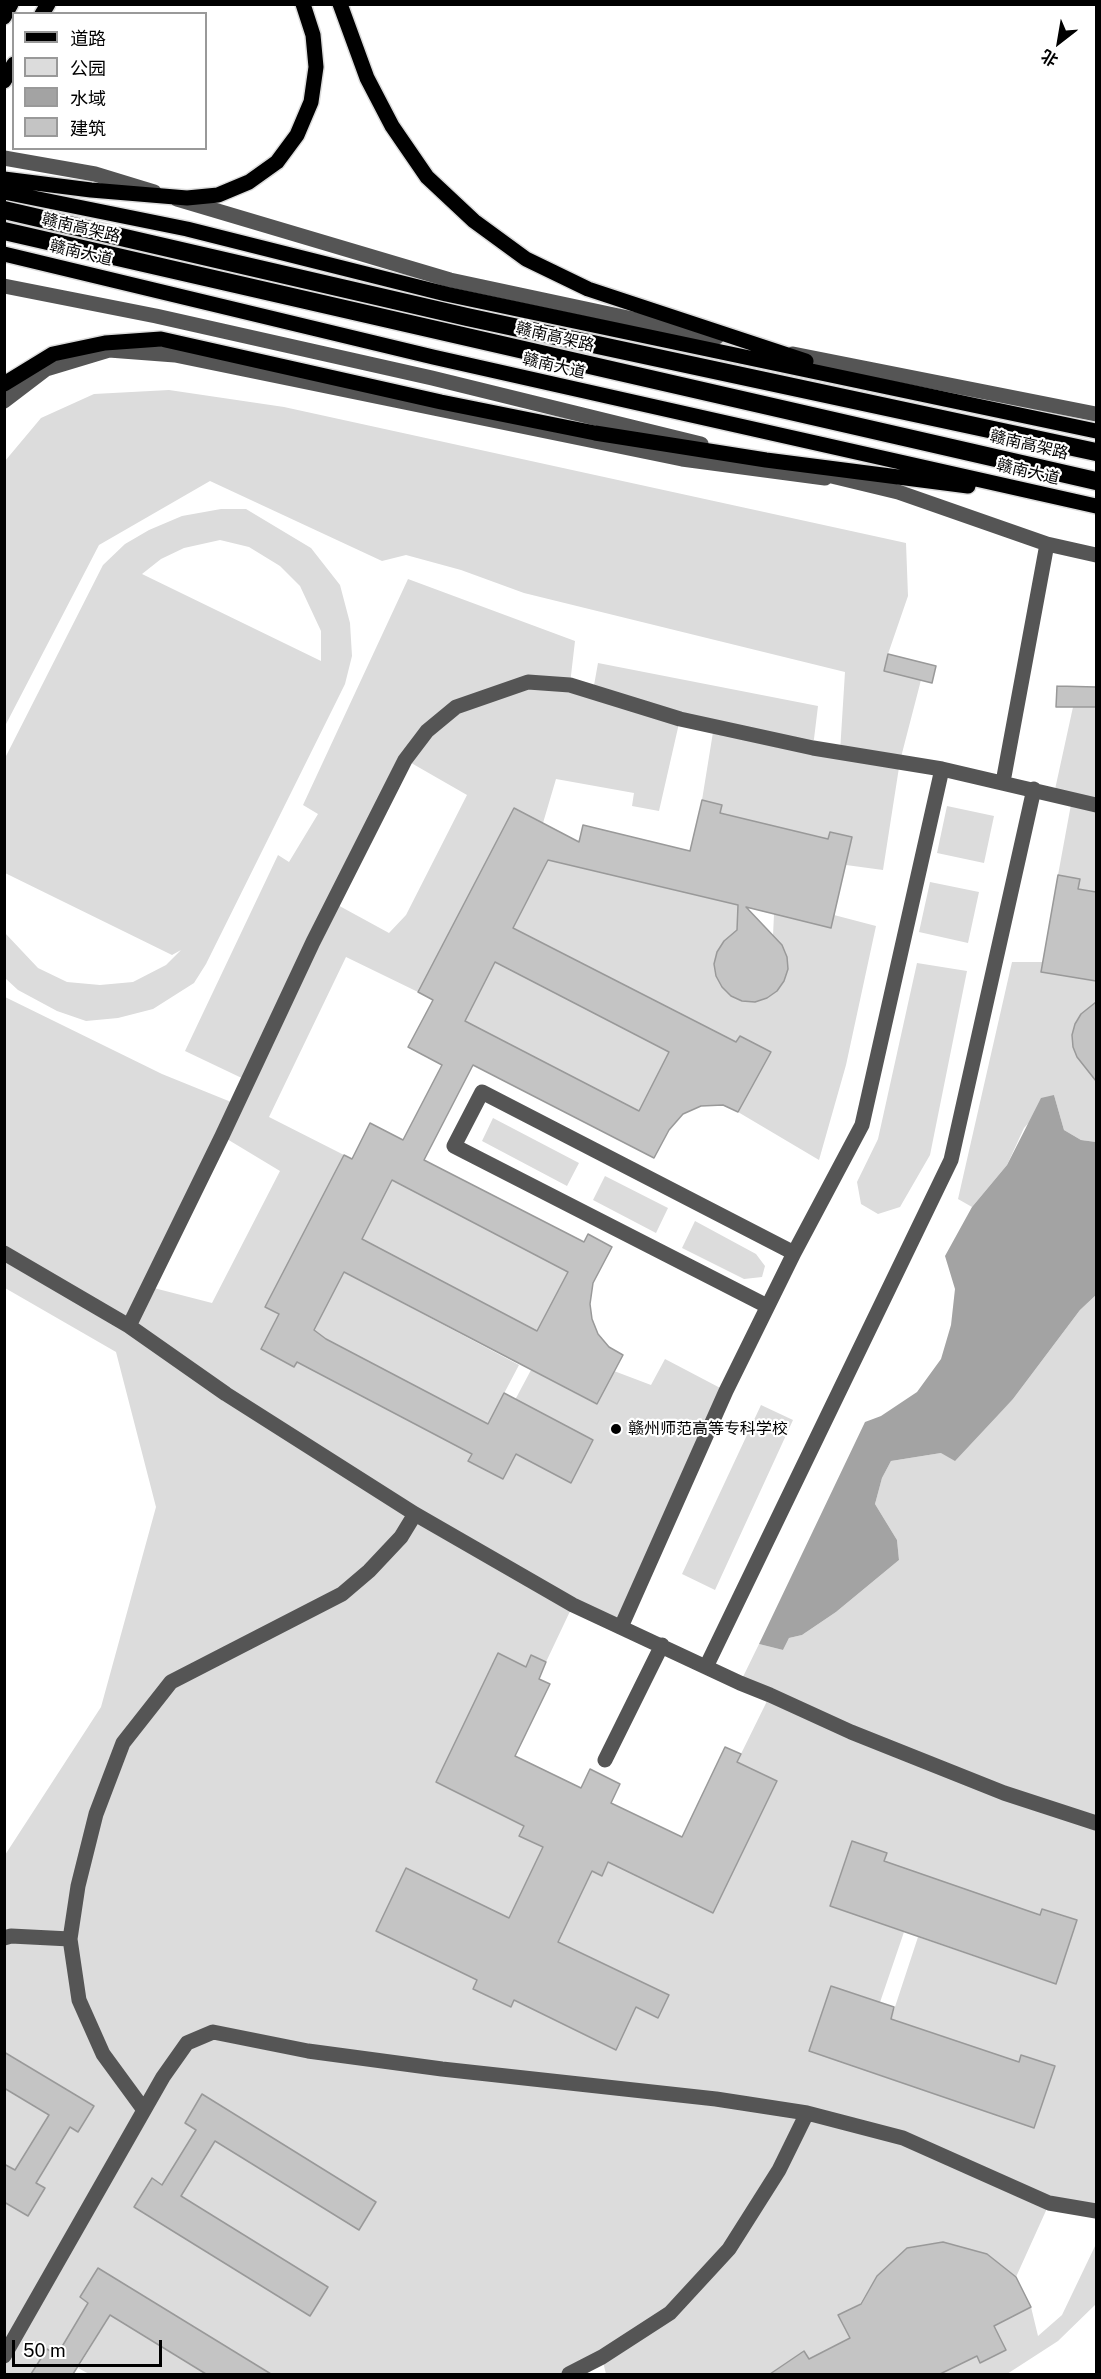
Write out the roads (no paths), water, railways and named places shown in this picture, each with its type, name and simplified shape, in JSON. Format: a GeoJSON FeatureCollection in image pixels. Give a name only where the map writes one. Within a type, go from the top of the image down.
{"type":"FeatureCollection","features":[{"type":"Feature","properties":{"kind":"highway","name":"赣南高架路"},"geometry":{"type":"LineString","coordinates":[[4,210],[455,315],[1096,452]]}},
{"type":"Feature","properties":{"kind":"highway","name":"赣南高架路"},"geometry":{"type":"LineString","coordinates":[[4,231],[1096,481]]}},
{"type":"Feature","properties":{"kind":"main road"},"geometry":{"type":"LineString","coordinates":[[4,17],[11,4]]}},
{"type":"Feature","properties":{"kind":"main road"},"geometry":{"type":"LineString","coordinates":[[4,179],[91,190],[187,198],[218,195],[249,182],[277,162],[297,135],[311,102],[316,67],[313,35],[303,4]]}},
{"type":"Feature","properties":{"kind":"main road"},"geometry":{"type":"LineString","coordinates":[[340,4],[368,78],[392,126],[427,177],[474,221],[526,259],[588,289],[863,381]]}},
{"type":"Feature","properties":{"kind":"main road"},"geometry":{"type":"LineString","coordinates":[[4,81],[12,67]]}},
{"type":"Feature","properties":{"kind":"main road"},"geometry":{"type":"LineString","coordinates":[[4,192],[188,229],[446,294],[1096,431]]}},
{"type":"Feature","properties":{"kind":"main road","name":"赣南大道"},"geometry":{"type":"LineString","coordinates":[[4,254],[433,357],[1096,506]]}},
{"type":"Feature","properties":{"kind":"main road"},"geometry":{"type":"LineString","coordinates":[[4,384],[53,354],[105,343],[160,339],[441,402],[595,433],[766,460],[1064,499]]}},
{"type":"Feature","properties":{"kind":"street"},"geometry":{"type":"LineString","coordinates":[[4,158],[95,174],[450,280],[773,349],[1096,414]]}},
{"type":"Feature","properties":{"kind":"street"},"geometry":{"type":"LineString","coordinates":[[4,286],[156,316],[432,378],[858,482],[898,492],[1047,544],[1096,555]]}},
{"type":"Feature","properties":{"kind":"street"},"geometry":{"type":"LineString","coordinates":[[4,401],[46,369],[109,350],[175,355],[682,459],[858,482]]}},
{"type":"Feature","properties":{"kind":"street"},"geometry":{"type":"LineString","coordinates":[[1003,782],[1047,544]]}},
{"type":"Feature","properties":{"kind":"street"},"geometry":{"type":"LineString","coordinates":[[129,1326],[217,1147],[313,942],[405,760],[427,731],[456,707],[528,682],[570,685],[680,718],[813,748],[942,769],[1096,805]]}},
{"type":"Feature","properties":{"kind":"street"},"geometry":{"type":"LineString","coordinates":[[621,1627],[726,1391],[794,1253],[862,1125],[942,769]]}},
{"type":"Feature","properties":{"kind":"street"},"geometry":{"type":"LineString","coordinates":[[706,1667],[951,1160],[1034,789]]}},
{"type":"Feature","properties":{"kind":"street"},"geometry":{"type":"LineString","coordinates":[[767,1306],[454,1146],[482,1092],[794,1253]]}},
{"type":"Feature","properties":{"kind":"street"},"geometry":{"type":"LineString","coordinates":[[4,1253],[129,1326],[226,1394],[415,1514],[560,1598],[851,1732],[1004,1793],[1096,1822]]}},
{"type":"Feature","properties":{"kind":"street"},"geometry":{"type":"LineString","coordinates":[[144,2110],[103,2054],[78,2000],[70,1939],[78,1886],[96,1814],[123,1743],[171,1682],[342,1594],[369,1571],[400,1537],[415,1514]]}},
{"type":"Feature","properties":{"kind":"street"},"geometry":{"type":"LineString","coordinates":[[606,1760],[662,1645]]}},
{"type":"Feature","properties":{"kind":"street"},"geometry":{"type":"LineString","coordinates":[[4,1938],[11,1936],[70,1939]]}},
{"type":"Feature","properties":{"kind":"street"},"geometry":{"type":"LineString","coordinates":[[4,2356],[163,2077],[187,2043],[213,2032],[308,2051],[431,2068],[716,2099],[807,2113],[903,2138],[1049,2203],[1096,2211]]}},
{"type":"Feature","properties":{"kind":"street"},"geometry":{"type":"LineString","coordinates":[[569,2374],[602,2357],[670,2313],[729,2249],[779,2170],[807,2113]]}},
{"type":"Feature","properties":{"kind":"water"},"geometry":{"type":"Polygon","coordinates":[[[1054,1095],[1064,1130],[1081,1140],[1096,1142],[1096,1295],[1080,1310],[1013,1399],[955,1461],[941,1453],[891,1461],[882,1478],[875,1504],[897,1540],[899,1560],[836,1612],[802,1635],[789,1638],[783,1650],[759,1644],[865,1422],[881,1416],[917,1392],[941,1359],[951,1325],[955,1289],[945,1256],[972,1207],[1007,1165],[1041,1098],[1054,1095]]]}},
{"type":"Feature","properties":{"kind":"place","name":"赣州师范高等专科学校"},"geometry":{"type":"Point","coordinates":[616,1429]}}]}
